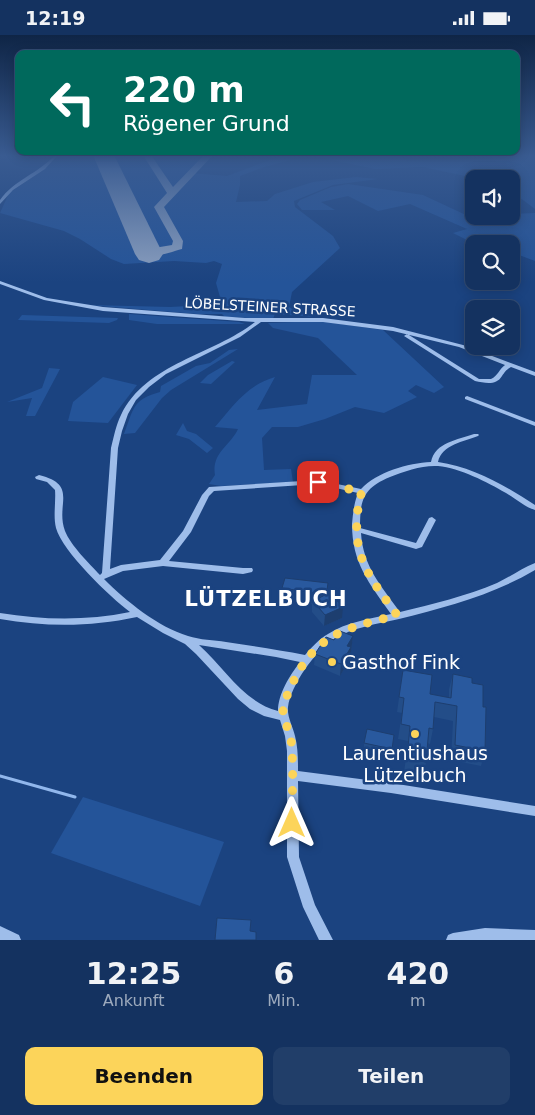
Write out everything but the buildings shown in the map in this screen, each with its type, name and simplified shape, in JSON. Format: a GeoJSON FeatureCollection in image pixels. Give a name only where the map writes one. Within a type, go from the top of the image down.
{"type":"FeatureCollection","features":[{"type":"Feature","properties":{"kind":"street","name":"LÖBELSTEINER STRASSE"},"geometry":{"type":"LineString","coordinates":[[0,282],[46,299],[118,311],[260,320],[322,320],[393,329],[461,345],[535,374]]}},
{"type":"Feature","properties":{"kind":"street"},"geometry":{"type":"LineString","coordinates":[[102,576],[113,450],[122,422],[132,401],[138,392],[158,377],[239,337],[260,320]]}},
{"type":"Feature","properties":{"kind":"street"},"geometry":{"type":"LineString","coordinates":[[407,336],[477,380],[489,382],[497,380],[501,377],[503,369],[512,364]]}},
{"type":"Feature","properties":{"kind":"street"},"geometry":{"type":"LineString","coordinates":[[466,398],[535,424]]}},
{"type":"Feature","properties":{"kind":"street"},"geometry":{"type":"LineString","coordinates":[[434,463],[437,454],[448,445],[476,435]]}},
{"type":"Feature","properties":{"kind":"street"},"geometry":{"type":"LineString","coordinates":[[397,615],[369,575],[357,545],[356,529],[359,500],[362,492],[388,475],[434,463],[487,479],[535,508]]}},
{"type":"Feature","properties":{"kind":"street"},"geometry":{"type":"LineString","coordinates":[[39,477],[50,480],[59,489],[59,527],[64,537],[139,613],[165,630],[187,640],[306,659]]}},
{"type":"Feature","properties":{"kind":"street"},"geometry":{"type":"LineString","coordinates":[[163,563],[188,532],[206,495],[212,489],[318,482],[362,492]]}},
{"type":"Feature","properties":{"kind":"street"},"geometry":{"type":"LineString","coordinates":[[356,529],[416,546],[419,545],[432,520]]}},
{"type":"Feature","properties":{"kind":"street"},"geometry":{"type":"LineString","coordinates":[[102,576],[121,568],[163,563],[249,570]]}},
{"type":"Feature","properties":{"kind":"street"},"geometry":{"type":"LineString","coordinates":[[326,940],[309,907],[293,857],[290,736],[283,708],[290,687],[306,659],[329,637],[339,632],[486,591],[504,584],[535,566]]}},
{"type":"Feature","properties":{"kind":"street"},"geometry":{"type":"LineString","coordinates":[[0,616],[23,620],[82,622],[117,618],[139,613]]}},
{"type":"Feature","properties":{"kind":"street"},"geometry":{"type":"LineString","coordinates":[[187,640],[252,706],[271,715],[284,717]]}},
{"type":"Feature","properties":{"kind":"street"},"geometry":{"type":"LineString","coordinates":[[292,775],[391,788],[535,811]]}},
{"type":"Feature","properties":{"kind":"street"},"geometry":{"type":"LineString","coordinates":[[0,933],[14,940]]}},
{"type":"Feature","properties":{"kind":"street"},"geometry":{"type":"LineString","coordinates":[[454,940],[485,935],[535,937]]}},
{"type":"Feature","properties":{"kind":"shaded area"},"geometry":{"type":"Polygon","coordinates":[[[7,197],[237,197],[236,202],[267,201],[271,197],[303,197],[294,201],[295,207],[333,236],[340,248],[292,292],[289,307],[297,312],[314,317],[275,314],[273,319],[225,317],[222,314],[197,314],[88,305],[170,307],[226,304],[224,297],[220,297],[216,283],[222,264],[214,261],[206,263],[174,261],[124,264],[111,259],[64,231],[0,213],[7,197]]]}},
{"type":"Feature","properties":{"kind":"shaded area"},"geometry":{"type":"Polygon","coordinates":[[[307,197],[342,197],[321,202],[335,210],[302,210],[297,204],[300,200],[307,197]]]}},
{"type":"Feature","properties":{"kind":"shaded area"},"geometry":{"type":"Polygon","coordinates":[[[350,197],[428,197],[465,215],[465,225],[520,225],[520,214],[535,213],[535,261],[520,255],[520,235],[465,235],[465,239],[453,233],[467,229],[410,204],[378,211],[350,197]]]}},
{"type":"Feature","properties":{"kind":"shaded area"},"geometry":{"type":"Polygon","coordinates":[[[520,197],[535,197],[535,209],[520,198],[520,197]]]}},
{"type":"Feature","properties":{"kind":"shaded area"},"geometry":{"type":"Polygon","coordinates":[[[129,314],[245,324],[157,324],[129,320],[129,314]]]}},
{"type":"Feature","properties":{"kind":"shaded area"},"geometry":{"type":"Polygon","coordinates":[[[22,315],[118,318],[109,323],[18,320],[22,315]]]}},
{"type":"Feature","properties":{"kind":"shaded area"},"geometry":{"type":"Polygon","coordinates":[[[320,321],[383,330],[444,387],[434,393],[416,385],[408,391],[417,397],[384,413],[355,407],[298,427],[272,427],[262,438],[264,470],[291,469],[293,482],[221,486],[209,484],[215,475],[216,461],[219,455],[238,429],[215,427],[241,397],[256,385],[275,377],[257,410],[307,404],[312,375],[357,375],[318,338],[273,328],[268,323],[320,321]]]}},
{"type":"Feature","properties":{"kind":"shaded area"},"geometry":{"type":"Polygon","coordinates":[[[238,349],[171,390],[162,398],[135,433],[124,434],[132,411],[144,398],[160,392],[161,386],[196,366],[210,363],[229,350],[238,349]]]}},
{"type":"Feature","properties":{"kind":"shaded area"},"geometry":{"type":"Polygon","coordinates":[[[232,361],[235,362],[211,384],[200,383],[208,375],[232,361]]]}},
{"type":"Feature","properties":{"kind":"shaded area"},"geometry":{"type":"Polygon","coordinates":[[[49,368],[60,369],[35,416],[26,416],[32,398],[7,402],[42,388],[49,368]]]}},
{"type":"Feature","properties":{"kind":"shaded area"},"geometry":{"type":"Polygon","coordinates":[[[103,377],[137,385],[108,423],[68,421],[73,402],[103,377]]]}},
{"type":"Feature","properties":{"kind":"shaded area"},"geometry":{"type":"Polygon","coordinates":[[[183,423],[187,431],[196,434],[213,448],[207,453],[189,439],[176,435],[183,423]]]}},
{"type":"Feature","properties":{"kind":"shaded area"},"geometry":{"type":"Polygon","coordinates":[[[83,797],[224,842],[200,906],[51,853],[83,797]]]}},
{"type":"Feature","properties":{"kind":"waterway"},"geometry":{"type":"LineString","coordinates":[[0,776],[75,797]]}},
{"type":"Feature","properties":{"kind":"taxiway"},"geometry":{"type":"LineString","coordinates":[[148,252],[164,251],[178,247],[178,241],[159,207],[168,197]]}},
{"type":"Feature","properties":{"kind":"runway"},"geometry":{"type":"LineString","coordinates":[[123,197],[149,254]]}},
{"type":"Feature","properties":{"kind":"place","name":"Gasthof Fink"},"geometry":{"type":"Point","coordinates":[332,662]}},
{"type":"Feature","properties":{"kind":"place","name":"Laurentiushaus Lützelbuch"},"geometry":{"type":"Point","coordinates":[415,734]}},
{"type":"Feature","properties":{"kind":"district","name":"LÜTZELBUCH"},"geometry":{"type":"Point","coordinates":[266,599]}},
{"type":"Feature","properties":{"kind":"route"},"geometry":{"type":"LineString","coordinates":[[292,823],[292,751],[283,708],[290,687],[306,659],[329,637],[356,626],[397,615],[369,575],[357,545],[356,529],[359,500],[362,492],[318,482]]}}]}
